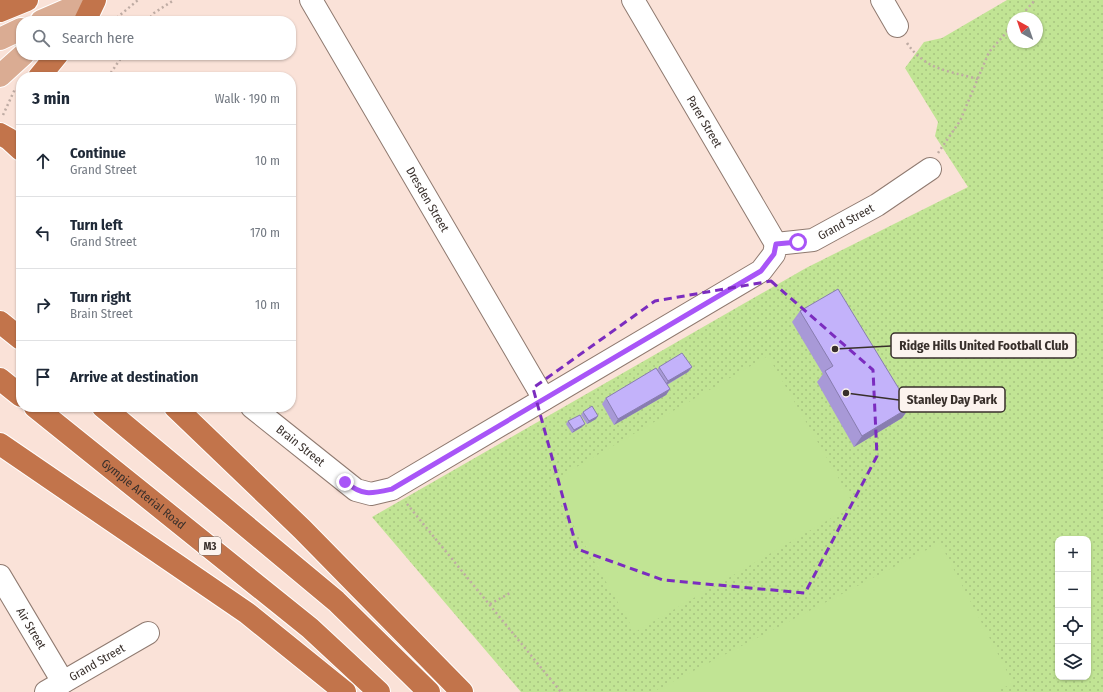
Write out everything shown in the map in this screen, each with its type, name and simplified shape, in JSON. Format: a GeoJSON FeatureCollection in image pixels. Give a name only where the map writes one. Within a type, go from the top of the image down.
{"type":"FeatureCollection","features":[{"type":"Feature","properties":{"kind":"highway"},"geometry":{"type":"LineString","coordinates":[[0,11],[27,0]]}},
{"type":"Feature","properties":{"kind":"highway"},"geometry":{"type":"LineString","coordinates":[[87,16],[95,0]]}},
{"type":"Feature","properties":{"kind":"highway"},"geometry":{"type":"LineString","coordinates":[[43,72],[53,60]]}},
{"type":"Feature","properties":{"kind":"highway"},"geometry":{"type":"LineString","coordinates":[[1,126],[16,142]]}},
{"type":"Feature","properties":{"kind":"highway"},"geometry":{"type":"LineString","coordinates":[[0,322],[16,335]]}},
{"type":"Feature","properties":{"kind":"highway"},"geometry":{"type":"LineString","coordinates":[[0,379],[16,392]]}},
{"type":"Feature","properties":{"kind":"highway","name":"Gympie Arterial Road"},"geometry":{"type":"LineString","coordinates":[[41,412],[310,628],[379,692]]}},
{"type":"Feature","properties":{"kind":"highway"},"geometry":{"type":"LineString","coordinates":[[109,412],[336,601],[429,692]]}},
{"type":"Feature","properties":{"kind":"highway"},"geometry":{"type":"LineString","coordinates":[[179,412],[302,529],[462,692]]}},
{"type":"Feature","properties":{"kind":"highway"},"geometry":{"type":"LineString","coordinates":[[0,444],[247,613],[345,692]]}},
{"type":"Feature","properties":{"kind":"main road"},"geometry":{"type":"LineString","coordinates":[[54,14],[90,0]]}},
{"type":"Feature","properties":{"kind":"main road"},"geometry":{"type":"LineString","coordinates":[[0,39],[16,31]]}},
{"type":"Feature","properties":{"kind":"main road"},"geometry":{"type":"LineString","coordinates":[[0,76],[18,60]]}},
{"type":"Feature","properties":{"kind":"street","name":"Dresden Street"},"geometry":{"type":"LineString","coordinates":[[311,0],[544,399]]}},
{"type":"Feature","properties":{"kind":"street","name":"Parer Street"},"geometry":{"type":"LineString","coordinates":[[633,0],[776,244]]}},
{"type":"Feature","properties":{"kind":"street"},"geometry":{"type":"LineString","coordinates":[[882,0],[896,26]]}},
{"type":"Feature","properties":{"kind":"street","name":"Grand Street"},"geometry":{"type":"LineString","coordinates":[[776,244],[813,240],[877,205],[930,170]]}},
{"type":"Feature","properties":{"kind":"street"},"geometry":{"type":"LineString","coordinates":[[392,489],[761,271],[774,254],[776,244]]}},
{"type":"Feature","properties":{"kind":"street","name":"Brain Street"},"geometry":{"type":"LineString","coordinates":[[258,412],[356,490],[371,494],[392,489]]}},
{"type":"Feature","properties":{"kind":"street","name":"Air Street"},"geometry":{"type":"LineString","coordinates":[[0,576],[54,687]]}},
{"type":"Feature","properties":{"kind":"street","name":"Grand Street"},"geometry":{"type":"LineString","coordinates":[[54,687],[148,633]]}},
{"type":"Feature","properties":{"kind":"path"},"geometry":{"type":"LineString","coordinates":[[119,16],[138,0]]}},
{"type":"Feature","properties":{"kind":"path"},"geometry":{"type":"LineString","coordinates":[[151,16],[154,12],[174,0]]}},
{"type":"Feature","properties":{"kind":"path"},"geometry":{"type":"LineString","coordinates":[[1024,12],[1035,0]]}},
{"type":"Feature","properties":{"kind":"path"},"geometry":{"type":"LineString","coordinates":[[896,26],[912,51],[928,65],[978,80]]}},
{"type":"Feature","properties":{"kind":"path"},"geometry":{"type":"LineString","coordinates":[[930,170],[940,148],[960,121],[989,52],[1007,32]]}},
{"type":"Feature","properties":{"kind":"path"},"geometry":{"type":"LineString","coordinates":[[112,72],[120,60]]}},
{"type":"Feature","properties":{"kind":"path"},"geometry":{"type":"LineString","coordinates":[[1,126],[16,90]]}},
{"type":"Feature","properties":{"kind":"path"},"geometry":{"type":"LineString","coordinates":[[392,489],[423,521],[561,692]]}},
{"type":"Feature","properties":{"kind":"path"},"geometry":{"type":"LineString","coordinates":[[490,604],[512,592]]}},
{"type":"Feature","properties":{"kind":"highlighted area"},"geometry":{"type":"Polygon","coordinates":[[[771,281],[873,370],[877,456],[805,593],[663,580],[577,549],[533,388],[655,301],[771,281]]]}},
{"type":"Feature","properties":{"kind":"green space"},"geometry":{"type":"Polygon","coordinates":[[[1007,0],[1103,0],[1103,692],[521,692],[372,517],[806,268],[968,187],[935,136],[938,122],[905,68],[924,42],[942,38],[1007,0]]]}},
{"type":"Feature","properties":{"kind":"green space"},"geometry":{"type":"Polygon","coordinates":[[[768,356],[854,505],[635,632],[549,483],[768,356]]]}},
{"type":"Feature","properties":{"kind":"green space"},"geometry":{"type":"Polygon","coordinates":[[[940,543],[1013,683],[995,692],[653,692],[940,543]]]}},
{"type":"Feature","properties":{"kind":"building"},"geometry":{"type":"Polygon","coordinates":[[[838,289],[910,407],[862,436],[825,371],[833,366],[800,311],[838,289]]]}},
{"type":"Feature","properties":{"kind":"building"},"geometry":{"type":"Polygon","coordinates":[[[682,353],[692,367],[668,381],[659,367],[682,353]]]}},
{"type":"Feature","properties":{"kind":"building"},"geometry":{"type":"Polygon","coordinates":[[[656,368],[670,389],[618,419],[606,398],[656,368]]]}},
{"type":"Feature","properties":{"kind":"building"},"geometry":{"type":"Polygon","coordinates":[[[592,406],[598,416],[589,421],[583,412],[592,406]]]}},
{"type":"Feature","properties":{"kind":"building"},"geometry":{"type":"Polygon","coordinates":[[[580,415],[585,424],[574,430],[568,421],[580,415]]]}},
{"type":"Feature","properties":{"kind":"place","name":"Ridge Hills United Football Club"},"geometry":{"type":"Point","coordinates":[835,349]}},
{"type":"Feature","properties":{"kind":"place","name":"Stanley Day Park"},"geometry":{"type":"Point","coordinates":[846,393]}},
{"type":"Feature","properties":{"kind":"route"},"geometry":{"type":"LineString","coordinates":[[345,482],[356,490],[371,494],[392,489],[761,271],[774,254],[776,244],[798,242]]}}]}
